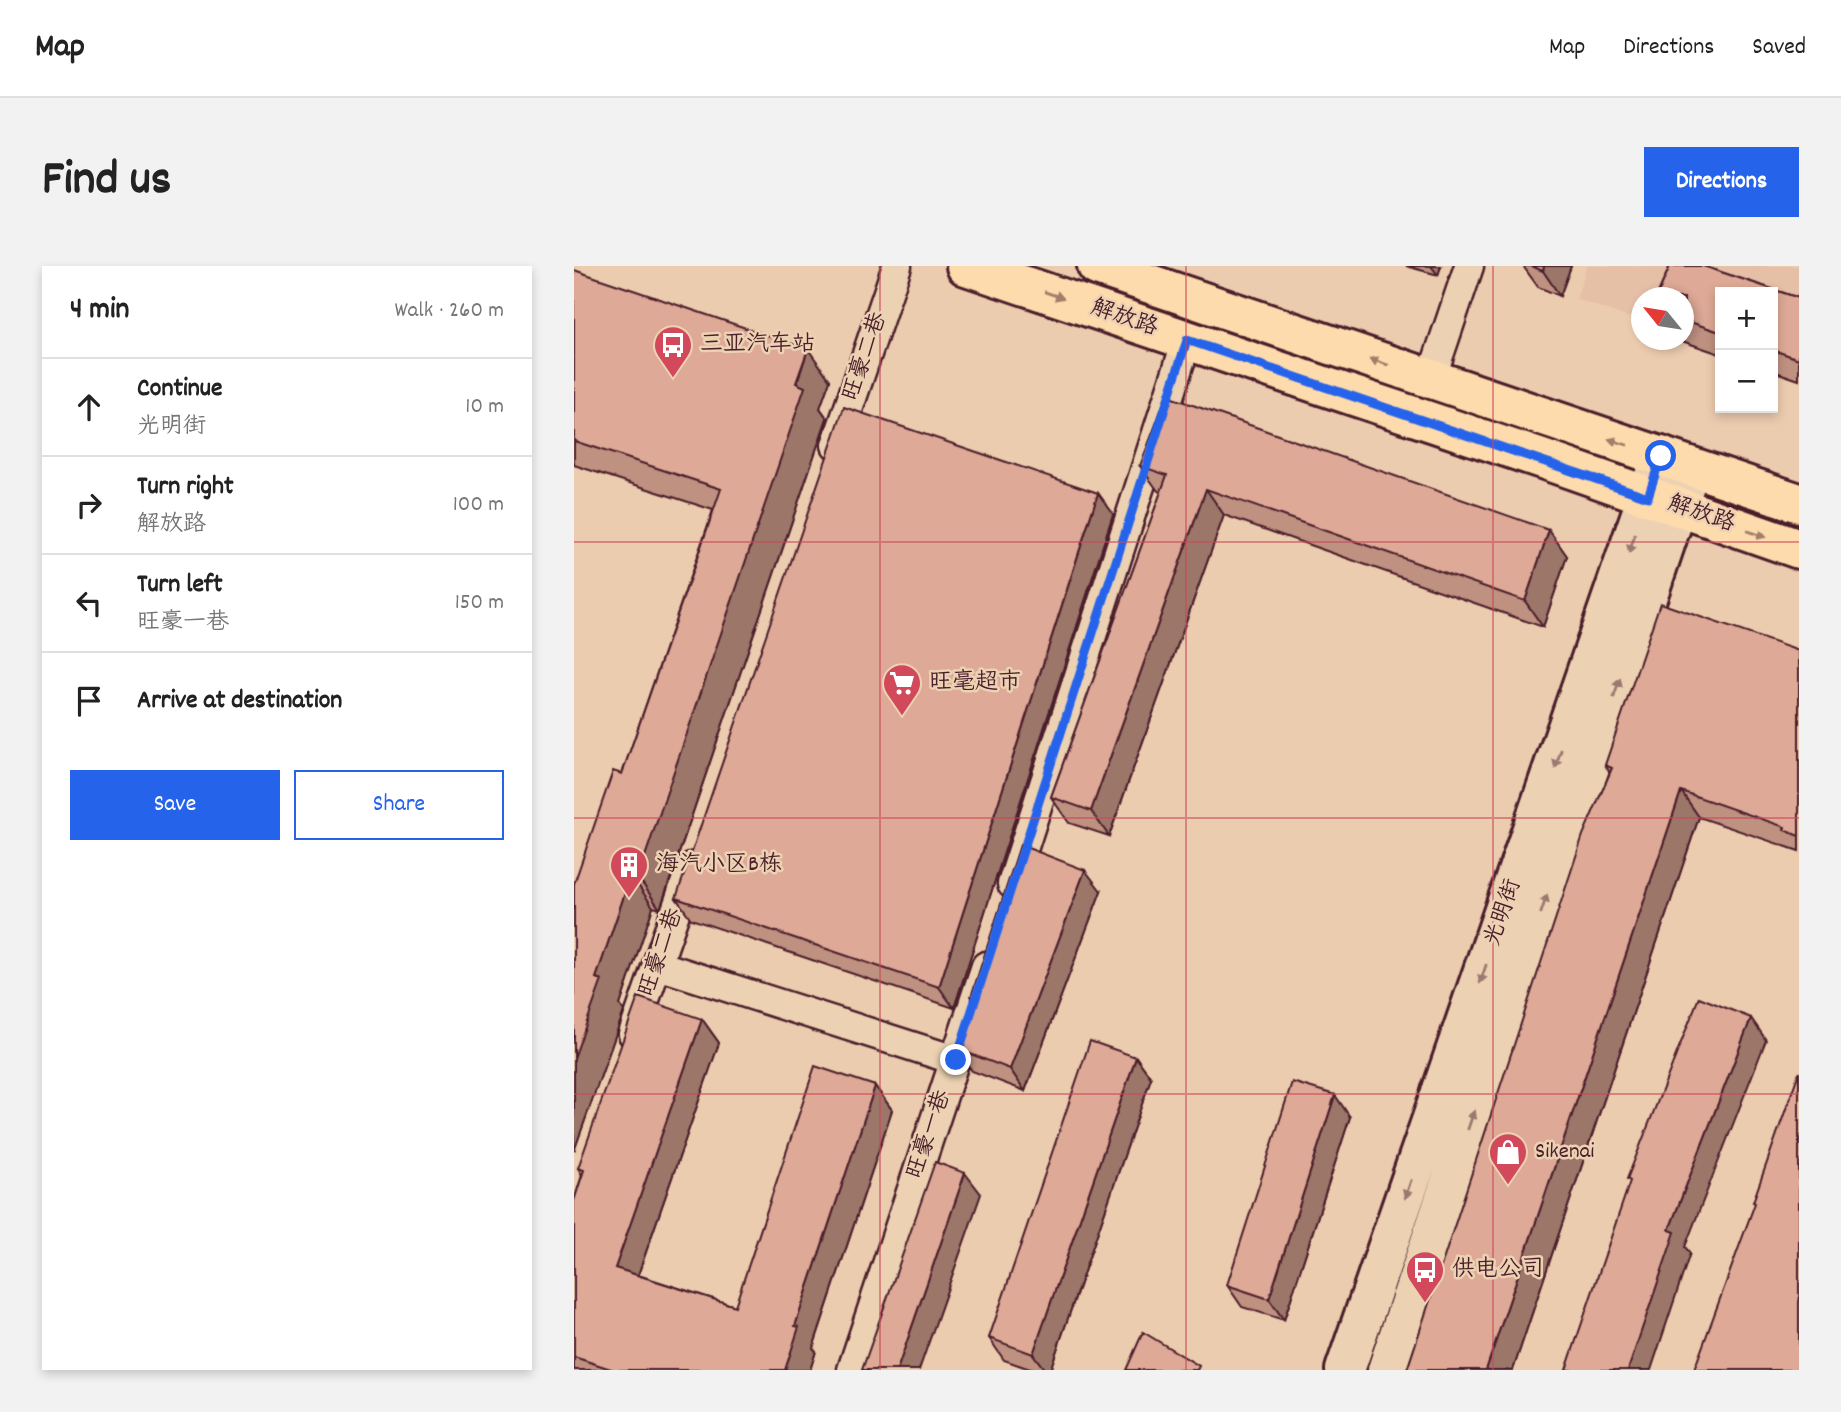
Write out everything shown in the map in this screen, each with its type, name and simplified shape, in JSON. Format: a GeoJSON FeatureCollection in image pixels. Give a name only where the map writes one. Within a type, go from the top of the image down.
{"type":"FeatureCollection","features":[{"type":"Feature","properties":{"kind":"main road","name":"解放路"},"geometry":{"type":"LineString","coordinates":[[966,266],[1799,549]]}},
{"type":"Feature","properties":{"kind":"main road","name":"解放路"},"geometry":{"type":"LineString","coordinates":[[1097,266],[1799,503]]}},
{"type":"Feature","properties":{"kind":"main road","name":"光明街"},"geometry":{"type":"LineString","coordinates":[[1387,1370],[1676,461]]}},
{"type":"Feature","properties":{"kind":"main road","name":"光明街"},"geometry":{"type":"LineString","coordinates":[[1345,1370],[1663,502]]}},
{"type":"Feature","properties":{"kind":"street","name":"旺豪二巷"},"geometry":{"type":"LineString","coordinates":[[829,464],[897,266]]}},
{"type":"Feature","properties":{"kind":"street"},"geometry":{"type":"LineString","coordinates":[[1431,379],[1469,266]]}},
{"type":"Feature","properties":{"kind":"street"},"geometry":{"type":"LineString","coordinates":[[1006,903],[1187,340]]}},
{"type":"Feature","properties":{"kind":"street","name":"旺豪二巷"},"geometry":{"type":"LineString","coordinates":[[625,1057],[698,847]]}},
{"type":"Feature","properties":{"kind":"street","name":"旺豪一巷"},"geometry":{"type":"LineString","coordinates":[[852,1370],[993,942]]}},
{"type":"Feature","properties":{"kind":"street"},"geometry":{"type":"LineString","coordinates":[[658,965],[956,1060]]}},
{"type":"Feature","properties":{"kind":"shaded area"},"geometry":{"type":"Polygon","coordinates":[[[1587,266],[1799,266],[1799,309],[1778,295],[1778,287],[1751,287],[1680,271],[1673,287],[1631,287],[1631,318],[1576,299],[1587,266]]]}},
{"type":"Feature","properties":{"kind":"building"},"geometry":{"type":"Polygon","coordinates":[[[1531,266],[1544,266],[1543,271],[1531,266]]]}},
{"type":"Feature","properties":{"kind":"building"},"geometry":{"type":"Polygon","coordinates":[[[1670,266],[1703,266],[1766,287],[1715,287],[1715,330],[1694,323],[1694,287],[1661,287],[1670,266]]]}},
{"type":"Feature","properties":{"kind":"building"},"geometry":{"type":"Polygon","coordinates":[[[574,270],[808,349],[796,383],[805,387],[638,877],[631,875],[596,978],[602,980],[574,1058],[574,884],[613,771],[622,774],[721,489],[574,441],[574,270]]]}},
{"type":"Feature","properties":{"kind":"building"},"geometry":{"type":"Polygon","coordinates":[[[1778,291],[1799,298],[1799,359],[1778,352],[1778,291]]]}},
{"type":"Feature","properties":{"kind":"building"},"geometry":{"type":"Polygon","coordinates":[[[1167,396],[1549,530],[1525,601],[1206,489],[1091,811],[1051,797],[1167,475],[1140,466],[1167,396]]]}},
{"type":"Feature","properties":{"kind":"building","name":"旺毫超市"},"geometry":{"type":"Polygon","coordinates":[[[844,407],[1098,493],[939,987],[676,898],[844,407]]]}},
{"type":"Feature","properties":{"kind":"building"},"geometry":{"type":"Polygon","coordinates":[[[1660,603],[1799,651],[1799,836],[1784,830],[1785,827],[1681,791],[1486,1370],[1407,1370],[1583,835],[1612,768],[1605,765],[1660,603]]]}},
{"type":"Feature","properties":{"kind":"building"},"geometry":{"type":"Polygon","coordinates":[[[1020,845],[1085,870],[1010,1069],[957,1049],[976,999],[971,997],[1020,845]]]}},
{"type":"Feature","properties":{"kind":"building"},"geometry":{"type":"Polygon","coordinates":[[[638,997],[702,1019],[615,1268],[735,1306],[815,1066],[875,1086],[795,1326],[799,1327],[785,1370],[614,1370],[574,1357],[574,1201],[584,1170],[578,1168],[638,997]]]}},
{"type":"Feature","properties":{"kind":"building"},"geometry":{"type":"Polygon","coordinates":[[[1699,997],[1751,1018],[1669,1230],[1675,1232],[1628,1370],[1566,1370],[1630,1181],[1627,1179],[1699,997]]]}},
{"type":"Feature","properties":{"kind":"building"},"geometry":{"type":"Polygon","coordinates":[[[1090,1041],[1136,1057],[1033,1354],[989,1338],[1090,1041]]]}},
{"type":"Feature","properties":{"kind":"building"},"geometry":{"type":"Polygon","coordinates":[[[1799,1072],[1799,1370],[1694,1370],[1755,1203],[1753,1202],[1799,1072]]]}},
{"type":"Feature","properties":{"kind":"building"},"geometry":{"type":"Polygon","coordinates":[[[1292,1082],[1335,1095],[1269,1299],[1227,1285],[1292,1082]]]}},
{"type":"Feature","properties":{"kind":"building"},"geometry":{"type":"Polygon","coordinates":[[[935,1162],[965,1173],[897,1370],[862,1370],[935,1162]]]}},
{"type":"Feature","properties":{"kind":"building"},"geometry":{"type":"Polygon","coordinates":[[[1143,1332],[1199,1366],[1197,1370],[1126,1370],[1143,1332]]]}},
{"type":"Feature","properties":{"kind":"place","name":"三亚汽车站"},"geometry":{"type":"Point","coordinates":[673,379]}},
{"type":"Feature","properties":{"kind":"place","name":"旺毫超市"},"geometry":{"type":"Point","coordinates":[902,717]}},
{"type":"Feature","properties":{"kind":"place","name":"海汽小区B栋"},"geometry":{"type":"Point","coordinates":[629,899]}},
{"type":"Feature","properties":{"kind":"place","name":"Sikenai"},"geometry":{"type":"Point","coordinates":[1508,1186]}},
{"type":"Feature","properties":{"kind":"place","name":"供电公司"},"geometry":{"type":"Point","coordinates":[1425,1304]}},
{"type":"Feature","properties":{"kind":"route"},"geometry":{"type":"LineString","coordinates":[[956,1060],[1187,340],[1648,497],[1661,456]]}}]}
